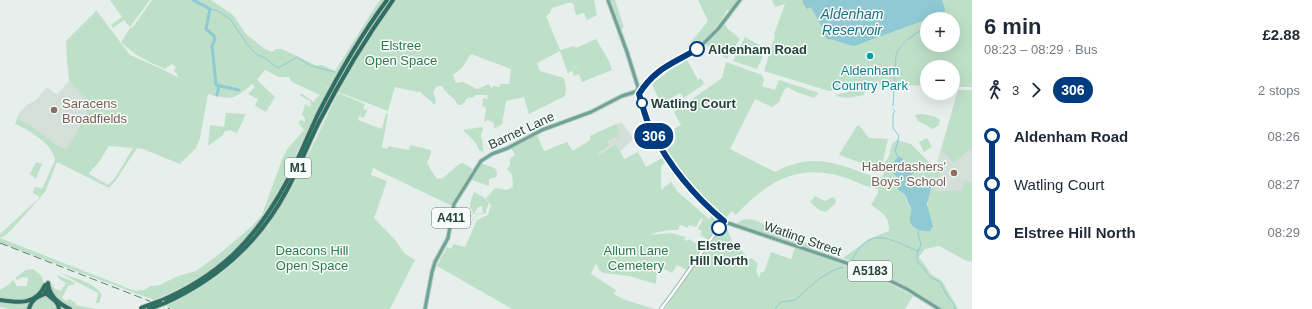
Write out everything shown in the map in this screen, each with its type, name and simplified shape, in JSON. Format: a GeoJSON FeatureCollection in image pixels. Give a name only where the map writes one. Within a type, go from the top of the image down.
{"type":"FeatureCollection","features":[{"type":"Feature","properties":{"kind":"highway","name":"M1"},"geometry":{"type":"LineString","coordinates":[[136,309],[160,301],[188,287],[216,269],[256,232],[270,212],[287,182],[318,115],[346,63],[387,0]]}},
{"type":"Feature","properties":{"kind":"highway","name":"M1"},"geometry":{"type":"LineString","coordinates":[[149,309],[165,303],[196,287],[224,268],[246,248],[260,232],[288,189],[319,122],[354,59],[393,0]]}},
{"type":"Feature","properties":{"kind":"highway"},"geometry":{"type":"LineString","coordinates":[[46,293],[47,284]]}},
{"type":"Feature","properties":{"kind":"highway"},"geometry":{"type":"LineString","coordinates":[[0,300],[27,302],[41,292],[47,284]]}},
{"type":"Feature","properties":{"kind":"highway"},"geometry":{"type":"LineString","coordinates":[[47,284],[52,295],[70,309]]}},
{"type":"Feature","properties":{"kind":"highway"},"geometry":{"type":"LineString","coordinates":[[29,309],[34,299],[46,293]]}},
{"type":"Feature","properties":{"kind":"highway"},"geometry":{"type":"LineString","coordinates":[[46,293],[55,300],[59,309]]}},
{"type":"Feature","properties":{"kind":"main road","name":"A5183"},"geometry":{"type":"LineString","coordinates":[[608,0],[650,128],[668,160],[683,180],[706,205],[724,221]]}},
{"type":"Feature","properties":{"kind":"main road"},"geometry":{"type":"LineString","coordinates":[[638,91],[642,84],[665,67],[702,45],[718,29],[740,0]]}},
{"type":"Feature","properties":{"kind":"main road"},"geometry":{"type":"LineString","coordinates":[[638,91],[650,79]]}},
{"type":"Feature","properties":{"kind":"main road"},"geometry":{"type":"LineString","coordinates":[[636,82],[642,84]]}},
{"type":"Feature","properties":{"kind":"main road","name":"Barnet Lane"},"geometry":{"type":"LineString","coordinates":[[425,309],[429,285],[436,262],[448,238],[454,204],[481,161],[492,154],[508,148],[542,130],[591,112],[622,96],[638,91]]}},
{"type":"Feature","properties":{"kind":"main road"},"geometry":{"type":"LineString","coordinates":[[661,309],[724,221]]}},
{"type":"Feature","properties":{"kind":"main road","name":"Watling Street"},"geometry":{"type":"LineString","coordinates":[[724,221],[870,271],[907,289],[939,309]]}},
{"type":"Feature","properties":{"kind":"shaded area","name":"Saracens Broadfields"},"geometry":{"type":"Polygon","coordinates":[[[69,81],[87,101],[88,105],[79,129],[66,149],[63,149],[39,131],[17,119],[18,115],[27,105],[36,100],[47,87],[57,95],[69,81]]]}},
{"type":"Feature","properties":{"kind":"shaded area","name":"Haberdashers' Boys' School"},"geometry":{"type":"Polygon","coordinates":[[[960,90],[972,90],[972,252],[934,204],[934,169],[955,100],[960,100],[960,90]]]}},
{"type":"Feature","properties":{"kind":"shaded area"},"geometry":{"type":"Polygon","coordinates":[[[621,122],[634,139],[620,151],[614,144],[599,155],[597,154],[590,136],[621,122]]]}},
{"type":"Feature","properties":{"kind":"green space"},"geometry":{"type":"Polygon","coordinates":[[[110,0],[150,0],[130,27],[124,20],[113,28],[111,25],[122,17],[110,0]]]}},
{"type":"Feature","properties":{"kind":"green space"},"geometry":{"type":"Polygon","coordinates":[[[152,0],[211,0],[233,15],[246,34],[265,49],[272,52],[276,49],[282,49],[315,65],[322,65],[335,71],[375,7],[380,0],[384,0],[356,42],[330,88],[325,87],[329,89],[280,187],[261,219],[234,250],[210,270],[169,294],[154,300],[0,243],[0,238],[0,234],[38,199],[39,196],[33,193],[34,188],[37,187],[42,189],[55,160],[53,154],[45,143],[27,130],[15,124],[17,119],[39,131],[60,147],[66,149],[84,118],[87,101],[69,81],[66,41],[96,10],[130,55],[183,80],[178,77],[174,71],[176,67],[172,64],[165,69],[147,61],[121,42],[130,28],[133,27],[152,0]],[[265,70],[257,80],[275,97],[266,112],[255,106],[258,99],[248,94],[255,87],[252,84],[236,96],[228,98],[208,94],[200,138],[196,148],[180,164],[137,148],[109,188],[57,162],[45,192],[6,235],[0,238],[135,291],[160,285],[178,276],[196,271],[218,255],[251,227],[262,215],[283,157],[288,148],[304,130],[299,122],[301,120],[305,122],[305,118],[302,115],[305,104],[310,107],[311,106],[310,101],[300,94],[314,102],[320,95],[292,82],[289,77],[279,77],[265,70]],[[109,146],[99,162],[89,173],[108,185],[115,178],[133,148],[109,146]]]}},
{"type":"Feature","properties":{"kind":"green space","name":"Elstree Open Space"},"geometry":{"type":"Polygon","coordinates":[[[395,0],[594,0],[597,15],[587,20],[584,13],[576,15],[573,3],[552,8],[550,13],[546,16],[560,50],[574,46],[576,48],[596,39],[609,61],[612,70],[582,82],[579,74],[574,76],[572,70],[568,74],[560,51],[537,63],[540,71],[564,78],[566,88],[565,96],[529,114],[524,97],[506,101],[502,124],[494,129],[494,123],[488,120],[484,122],[486,109],[482,106],[483,98],[488,99],[487,95],[475,95],[473,98],[470,97],[461,105],[458,105],[442,86],[439,86],[436,87],[433,93],[436,99],[435,105],[419,91],[395,87],[388,111],[338,92],[369,38],[395,0]],[[471,54],[462,68],[453,75],[456,83],[463,82],[477,89],[489,84],[492,89],[493,86],[500,87],[500,84],[509,84],[511,69],[471,54]]]}},
{"type":"Feature","properties":{"kind":"green space"},"geometry":{"type":"Polygon","coordinates":[[[611,0],[615,0],[624,27],[621,30],[611,0]]]}},
{"type":"Feature","properties":{"kind":"green space"},"geometry":{"type":"Polygon","coordinates":[[[698,0],[738,0],[730,11],[727,10],[721,21],[709,36],[695,48],[691,42],[708,21],[698,0]]]}},
{"type":"Feature","properties":{"kind":"green space","name":"Aldenham Country Park"},"geometry":{"type":"Polygon","coordinates":[[[772,0],[972,0],[972,87],[960,87],[960,60],[920,60],[920,86],[871,84],[829,91],[764,71],[775,36],[774,34],[785,4],[775,7],[772,0]]]}},
{"type":"Feature","properties":{"kind":"green space"},"geometry":{"type":"Polygon","coordinates":[[[725,24],[728,29],[740,39],[727,59],[706,44],[725,24]]]}},
{"type":"Feature","properties":{"kind":"green space"},"geometry":{"type":"Polygon","coordinates":[[[745,37],[766,49],[757,69],[733,61],[745,37]]]}},
{"type":"Feature","properties":{"kind":"green space"},"geometry":{"type":"Polygon","coordinates":[[[687,60],[698,80],[701,78],[704,84],[684,98],[680,93],[661,104],[652,84],[671,69],[687,60]]]}},
{"type":"Feature","properties":{"kind":"green space"},"geometry":{"type":"Polygon","coordinates":[[[726,62],[762,75],[764,80],[762,86],[775,90],[779,80],[819,93],[814,98],[787,87],[779,102],[772,107],[755,99],[730,149],[775,172],[801,162],[814,161],[837,164],[875,177],[882,177],[884,172],[883,165],[889,156],[892,144],[897,140],[911,144],[940,173],[941,175],[935,192],[959,190],[963,188],[964,180],[970,183],[972,182],[972,262],[965,260],[939,246],[925,249],[919,257],[931,274],[942,281],[958,309],[941,309],[903,285],[867,267],[843,258],[869,239],[889,231],[887,218],[871,205],[878,193],[878,189],[843,177],[827,173],[812,172],[784,178],[771,185],[747,203],[736,215],[732,211],[725,219],[706,202],[690,185],[661,146],[673,139],[670,134],[674,132],[675,128],[681,125],[674,112],[722,78],[726,62]],[[901,157],[891,165],[895,176],[900,181],[898,186],[906,197],[908,205],[911,207],[910,220],[919,230],[932,222],[928,209],[928,197],[923,182],[915,184],[907,181],[907,179],[914,173],[912,166],[901,157]]]}},
{"type":"Feature","properties":{"kind":"green space"},"geometry":{"type":"Polygon","coordinates":[[[865,88],[864,95],[845,98],[835,95],[865,88]]]}},
{"type":"Feature","properties":{"kind":"green space"},"geometry":{"type":"Polygon","coordinates":[[[960,90],[972,90],[972,148],[953,163],[950,158],[941,152],[955,100],[960,100],[960,90]]]}},
{"type":"Feature","properties":{"kind":"green space","name":"Deacons Hill Open Space"},"geometry":{"type":"Polygon","coordinates":[[[338,93],[365,104],[363,109],[367,110],[364,118],[360,117],[361,112],[358,120],[382,129],[386,113],[388,114],[382,147],[387,149],[388,146],[409,150],[410,145],[431,150],[430,157],[427,162],[437,179],[443,178],[459,164],[463,163],[473,169],[452,206],[373,168],[371,175],[387,181],[374,218],[396,241],[404,253],[415,260],[390,309],[173,309],[166,306],[197,290],[234,263],[270,225],[269,224],[293,186],[338,93]]]}},
{"type":"Feature","properties":{"kind":"green space"},"geometry":{"type":"Polygon","coordinates":[[[226,113],[246,114],[237,133],[230,130],[224,132],[223,135],[208,146],[210,125],[224,127],[226,113]]]}},
{"type":"Feature","properties":{"kind":"green space"},"geometry":{"type":"Polygon","coordinates":[[[921,114],[934,116],[940,120],[939,125],[933,129],[918,121],[915,115],[921,114]]]}},
{"type":"Feature","properties":{"kind":"green space","name":"Allum Lane Cemetery"},"geometry":{"type":"Polygon","coordinates":[[[616,124],[619,130],[617,132],[620,136],[616,138],[614,137],[607,142],[609,145],[597,154],[599,155],[615,144],[624,159],[638,152],[646,167],[662,158],[665,162],[661,167],[661,190],[671,182],[678,192],[709,219],[714,213],[721,222],[708,240],[700,235],[702,231],[698,229],[703,219],[701,218],[696,227],[689,225],[688,228],[680,225],[678,230],[664,231],[649,235],[671,233],[686,237],[684,239],[687,241],[689,239],[700,246],[699,252],[687,270],[677,265],[672,273],[657,265],[656,284],[629,276],[603,273],[599,270],[596,263],[591,274],[616,290],[614,294],[625,300],[655,309],[512,309],[437,266],[447,247],[451,249],[453,244],[465,247],[477,220],[488,215],[491,205],[486,198],[495,188],[507,190],[513,187],[512,175],[507,169],[510,165],[510,159],[515,155],[511,148],[537,135],[544,151],[567,142],[573,151],[590,140],[590,136],[616,124]]]}},
{"type":"Feature","properties":{"kind":"green space"},"geometry":{"type":"Polygon","coordinates":[[[859,125],[869,138],[888,139],[881,170],[839,155],[856,127],[859,125]]]}},
{"type":"Feature","properties":{"kind":"green space"},"geometry":{"type":"Polygon","coordinates":[[[482,127],[483,130],[481,134],[483,152],[479,150],[476,143],[463,130],[482,127]]]}},
{"type":"Feature","properties":{"kind":"green space"},"geometry":{"type":"Polygon","coordinates":[[[927,138],[932,147],[924,152],[919,142],[927,138]]]}},
{"type":"Feature","properties":{"kind":"green space"},"geometry":{"type":"Polygon","coordinates":[[[36,162],[43,164],[36,179],[30,174],[36,162]]]}},
{"type":"Feature","properties":{"kind":"green space"},"geometry":{"type":"Polygon","coordinates":[[[480,163],[495,168],[497,173],[496,177],[489,179],[489,186],[471,180],[480,163]]]}},
{"type":"Feature","properties":{"kind":"green space"},"geometry":{"type":"Polygon","coordinates":[[[474,192],[485,198],[489,203],[486,213],[476,215],[469,227],[460,220],[462,215],[464,216],[466,214],[472,216],[468,219],[470,224],[476,214],[483,213],[482,206],[478,208],[473,215],[472,209],[470,208],[474,192]]]}},
{"type":"Feature","properties":{"kind":"green space"},"geometry":{"type":"Polygon","coordinates":[[[815,196],[825,201],[833,197],[836,200],[835,204],[826,212],[819,210],[810,202],[815,196]]]}},
{"type":"Feature","properties":{"kind":"green space"},"geometry":{"type":"Polygon","coordinates":[[[747,219],[754,220],[803,240],[811,249],[736,224],[747,219]]]}},
{"type":"Feature","properties":{"kind":"green space"},"geometry":{"type":"Polygon","coordinates":[[[723,225],[726,226],[732,240],[730,243],[739,247],[748,259],[752,258],[758,264],[756,270],[759,278],[761,272],[764,272],[771,252],[791,259],[795,248],[885,281],[913,296],[905,309],[665,309],[723,225]]]}},
{"type":"Feature","properties":{"kind":"green space"},"geometry":{"type":"Polygon","coordinates":[[[33,269],[42,277],[43,281],[40,289],[34,296],[30,299],[22,301],[0,299],[0,290],[13,280],[17,286],[27,286],[28,278],[23,277],[17,280],[15,278],[26,270],[33,269]]]}},
{"type":"Feature","properties":{"kind":"green space"},"geometry":{"type":"Polygon","coordinates":[[[60,273],[83,281],[98,290],[101,294],[99,303],[96,303],[98,293],[60,273]]]}},
{"type":"Feature","properties":{"kind":"green space"},"geometry":{"type":"Polygon","coordinates":[[[57,275],[72,281],[75,284],[68,286],[62,298],[67,301],[69,299],[76,303],[75,305],[97,309],[73,309],[61,302],[51,292],[49,279],[55,289],[61,291],[66,283],[58,278],[57,275]]]}},
{"type":"Feature","properties":{"kind":"green space"},"geometry":{"type":"Polygon","coordinates":[[[45,296],[50,297],[53,300],[58,309],[31,309],[33,301],[45,296]]]}},
{"type":"Feature","properties":{"kind":"green space"},"geometry":{"type":"Polygon","coordinates":[[[0,301],[22,304],[29,303],[27,309],[9,309],[0,307],[0,301]]]}},
{"type":"Feature","properties":{"kind":"water","name":"Aldenham Reservoir"},"geometry":{"type":"Polygon","coordinates":[[[802,0],[942,0],[945,9],[944,12],[920,12],[920,22],[854,46],[827,39],[824,36],[823,29],[811,7],[807,9],[803,4],[802,0]]]}},
{"type":"Feature","properties":{"kind":"water"},"geometry":{"type":"Polygon","coordinates":[[[898,157],[901,157],[915,169],[914,173],[907,179],[908,182],[923,183],[929,185],[931,188],[927,204],[933,226],[930,231],[915,228],[911,224],[911,207],[905,195],[897,188],[900,181],[890,169],[891,165],[898,157]]]}},
{"type":"Feature","properties":{"kind":"waterway"},"geometry":{"type":"LineString","coordinates":[[193,0],[210,9],[206,29],[214,36],[215,39],[212,46],[216,85],[239,90]]}},
{"type":"Feature","properties":{"kind":"waterway"},"geometry":{"type":"LineString","coordinates":[[210,9],[218,11],[230,19],[247,44],[256,54],[265,58],[278,68],[297,57],[311,66],[335,72]]}},
{"type":"Feature","properties":{"kind":"waterway"},"geometry":{"type":"LineString","coordinates":[[893,106],[896,55],[901,46],[920,31]]}},
{"type":"Feature","properties":{"kind":"waterway"},"geometry":{"type":"LineString","coordinates":[[217,95],[219,86]]}},
{"type":"Feature","properties":{"kind":"waterway"},"geometry":{"type":"LineString","coordinates":[[893,109],[895,111],[893,114],[893,128],[899,136],[895,151],[898,157]]}},
{"type":"Feature","properties":{"kind":"waterway"},"geometry":{"type":"LineString","coordinates":[[919,230],[918,234],[921,244],[917,254],[917,261],[930,277],[940,282],[947,296],[954,304],[954,308],[956,309]]}},
{"type":"Feature","properties":{"kind":"waterway"},"geometry":{"type":"LineString","coordinates":[[852,260],[859,249],[873,238],[890,240],[918,251]]}},
{"type":"Feature","properties":{"kind":"waterway"},"geometry":{"type":"LineString","coordinates":[[775,309],[781,302],[795,300],[820,278],[843,267]]}},
{"type":"Feature","properties":{"kind":"railway"},"geometry":{"type":"LineString","coordinates":[[0,243],[170,309]]}},
{"type":"Feature","properties":{"kind":"bus line","name":"306"},"geometry":{"type":"LineString","coordinates":[[697,49],[657,72],[639,94],[652,132],[668,160],[683,180],[706,205],[724,221],[719,228]]}},
{"type":"Feature","properties":{"kind":"place","name":"Aldenham Road"},"geometry":{"type":"Point","coordinates":[697,49]}},
{"type":"Feature","properties":{"kind":"place","name":"Aldenham Country Park"},"geometry":{"type":"Point","coordinates":[870,56]}},
{"type":"Feature","properties":{"kind":"place","name":"Watling Court"},"geometry":{"type":"Point","coordinates":[642,103]}},
{"type":"Feature","properties":{"kind":"place","name":"Saracens Broadfields"},"geometry":{"type":"Point","coordinates":[54,110]}},
{"type":"Feature","properties":{"kind":"place","name":"Haberdashers' Boys' School"},"geometry":{"type":"Point","coordinates":[954,173]}},
{"type":"Feature","properties":{"kind":"place","name":"Elstree Hill North"},"geometry":{"type":"Point","coordinates":[719,228]}}]}
